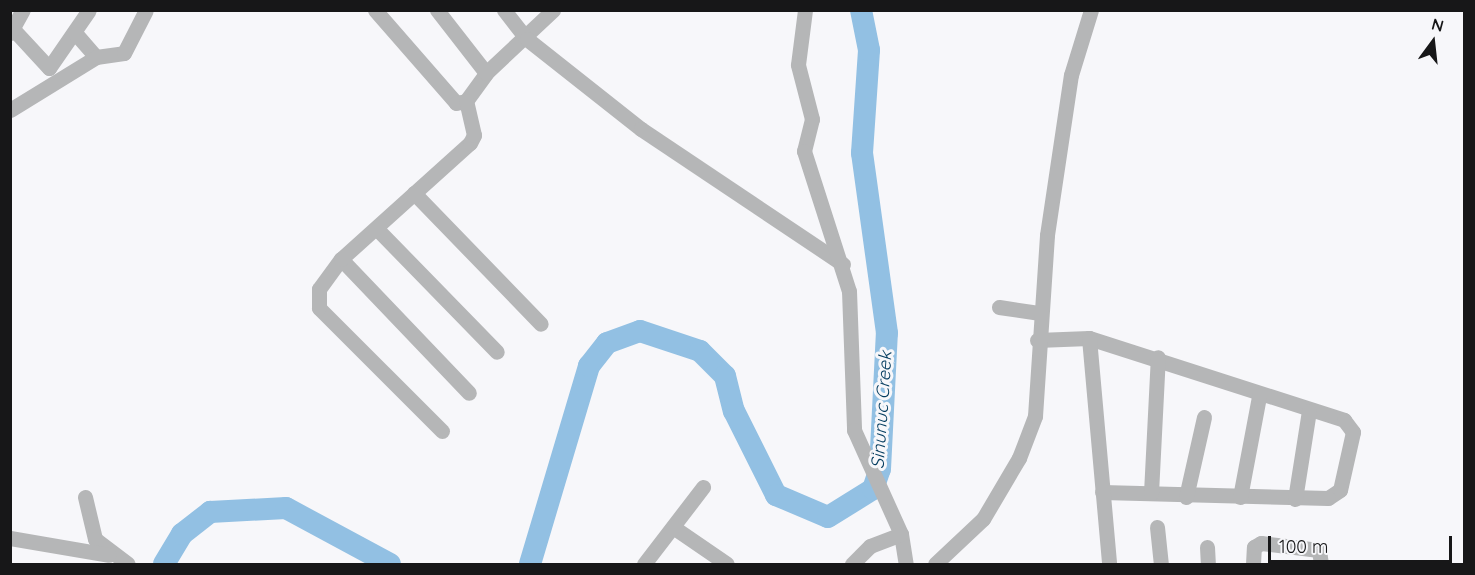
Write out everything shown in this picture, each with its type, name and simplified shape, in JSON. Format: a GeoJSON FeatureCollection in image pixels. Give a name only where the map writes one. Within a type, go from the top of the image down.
{"type":"FeatureCollection","features":[{"type":"Feature","properties":{"kind":"street"},"geometry":{"type":"LineString","coordinates":[[23,10],[12,31],[49,68]]}},
{"type":"Feature","properties":{"kind":"street"},"geometry":{"type":"LineString","coordinates":[[50,87],[49,68],[76,34],[89,10]]}},
{"type":"Feature","properties":{"kind":"street"},"geometry":{"type":"LineString","coordinates":[[10,110],[96,57],[124,52],[146,10]]}},
{"type":"Feature","properties":{"kind":"street"},"geometry":{"type":"LineString","coordinates":[[375,10],[446,97],[466,101]]}},
{"type":"Feature","properties":{"kind":"street"},"geometry":{"type":"LineString","coordinates":[[436,10],[486,73]]}},
{"type":"Feature","properties":{"kind":"street"},"geometry":{"type":"LineString","coordinates":[[504,10],[527,39],[735,196],[843,264]]}},
{"type":"Feature","properties":{"kind":"street"},"geometry":{"type":"LineString","coordinates":[[442,431],[319,308],[319,289],[341,259],[378,230],[414,193],[470,143],[474,135],[466,101],[486,73],[527,39],[553,10]]}},
{"type":"Feature","properties":{"kind":"street"},"geometry":{"type":"LineString","coordinates":[[805,10],[798,65],[812,119],[804,151],[843,264],[852,314],[854,430],[872,475],[901,534],[906,564]]}},
{"type":"Feature","properties":{"kind":"street"},"geometry":{"type":"LineString","coordinates":[[935,564],[983,519],[1019,458],[1038,399],[1039,313],[1071,75],[1091,10]]}},
{"type":"Feature","properties":{"kind":"street"},"geometry":{"type":"LineString","coordinates":[[76,34],[96,57]]}},
{"type":"Feature","properties":{"kind":"street"},"geometry":{"type":"LineString","coordinates":[[414,193],[542,324]]}},
{"type":"Feature","properties":{"kind":"street"},"geometry":{"type":"LineString","coordinates":[[378,230],[497,352]]}},
{"type":"Feature","properties":{"kind":"street"},"geometry":{"type":"LineString","coordinates":[[341,259],[469,393]]}},
{"type":"Feature","properties":{"kind":"street"},"geometry":{"type":"LineString","coordinates":[[999,307],[1039,313]]}},
{"type":"Feature","properties":{"kind":"street"},"geometry":{"type":"LineString","coordinates":[[1037,340],[1089,338],[1158,357],[1259,396],[1344,420],[1353,432],[1336,495],[1295,499],[1186,497],[1151,493],[1102,492]]}},
{"type":"Feature","properties":{"kind":"street"},"geometry":{"type":"LineString","coordinates":[[1089,338],[1110,564]]}},
{"type":"Feature","properties":{"kind":"street"},"geometry":{"type":"LineString","coordinates":[[1151,493],[1158,357]]}},
{"type":"Feature","properties":{"kind":"street"},"geometry":{"type":"LineString","coordinates":[[1240,497],[1259,396]]}},
{"type":"Feature","properties":{"kind":"street"},"geometry":{"type":"LineString","coordinates":[[1295,499],[1309,411]]}},
{"type":"Feature","properties":{"kind":"street"},"geometry":{"type":"LineString","coordinates":[[1186,497],[1204,417]]}},
{"type":"Feature","properties":{"kind":"street"},"geometry":{"type":"LineString","coordinates":[[644,564],[703,487]]}},
{"type":"Feature","properties":{"kind":"street"},"geometry":{"type":"LineString","coordinates":[[85,497],[95,539],[109,555]]}},
{"type":"Feature","properties":{"kind":"street"},"geometry":{"type":"LineString","coordinates":[[673,526],[727,564]]}},
{"type":"Feature","properties":{"kind":"street"},"geometry":{"type":"LineString","coordinates":[[1157,527],[1161,564]]}},
{"type":"Feature","properties":{"kind":"street"},"geometry":{"type":"LineString","coordinates":[[852,564],[870,546],[901,534]]}},
{"type":"Feature","properties":{"kind":"street"},"geometry":{"type":"LineString","coordinates":[[10,538],[109,555],[128,564]]}},
{"type":"Feature","properties":{"kind":"street"},"geometry":{"type":"LineString","coordinates":[[1253,564],[1254,547],[1261,543],[1319,550],[1321,564]]}},
{"type":"Feature","properties":{"kind":"street"},"geometry":{"type":"LineString","coordinates":[[1207,547],[1208,564]]}},
{"type":"Feature","properties":{"kind":"waterway","name":"Sinunuc Creek"},"geometry":{"type":"LineString","coordinates":[[530,564],[589,366],[607,343],[640,331],[700,351],[725,376],[734,411],[776,495],[828,517],[873,489],[880,469],[887,333],[862,153],[869,50],[861,10]]}},
{"type":"Feature","properties":{"kind":"waterway","name":"Sinunuc Creek"},"geometry":{"type":"LineString","coordinates":[[164,564],[182,534],[210,512],[286,508],[390,564]]}}]}
